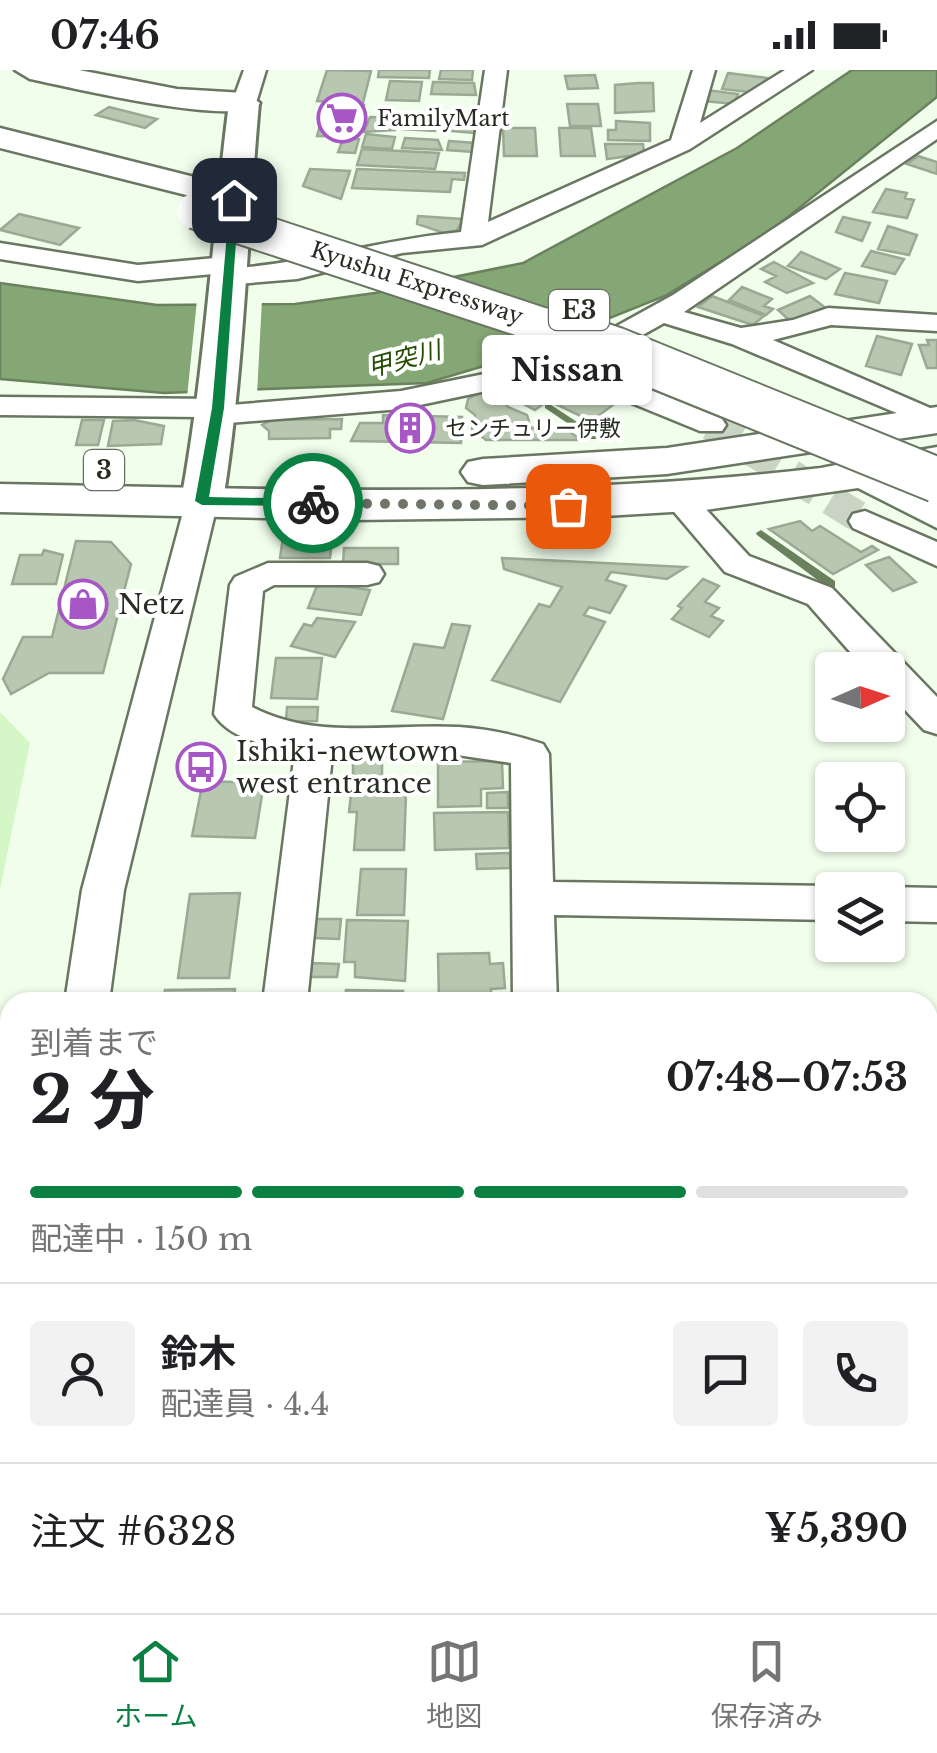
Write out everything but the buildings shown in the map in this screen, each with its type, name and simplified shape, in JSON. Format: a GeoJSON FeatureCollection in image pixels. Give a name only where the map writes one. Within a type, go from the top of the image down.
{"type":"FeatureCollection","features":[{"type":"Feature","properties":{"kind":"highway"},"geometry":{"type":"LineString","coordinates":[[30,70],[177,98],[244,103]]}},
{"type":"Feature","properties":{"kind":"highway"},"geometry":{"type":"LineString","coordinates":[[134,70],[201,82],[244,103]]}},
{"type":"Feature","properties":{"kind":"highway","name":"Kyushu Expressway"},"geometry":{"type":"LineString","coordinates":[[0,138],[642,331],[936,435]]}},
{"type":"Feature","properties":{"kind":"highway","name":"Kyushu Expressway"},"geometry":{"type":"LineString","coordinates":[[0,159],[205,201],[614,349],[937,480]]}},
{"type":"Feature","properties":{"kind":"highway"},"geometry":{"type":"LineString","coordinates":[[854,433],[868,476],[937,514]]}},
{"type":"Feature","properties":{"kind":"highway","name":"3"},"geometry":{"type":"LineString","coordinates":[[0,498],[590,467],[702,456],[854,433],[936,435]]}},
{"type":"Feature","properties":{"kind":"highway","name":"3"},"geometry":{"type":"LineString","coordinates":[[0,469],[529,507],[680,500],[868,476],[936,435]]}},
{"type":"Feature","properties":{"kind":"main road"},"geometry":{"type":"LineString","coordinates":[[205,486],[218,412],[226,271],[244,103]]}},
{"type":"Feature","properties":{"kind":"street"},"geometry":{"type":"LineString","coordinates":[[244,103],[256,70]]}},
{"type":"Feature","properties":{"kind":"street"},"geometry":{"type":"LineString","coordinates":[[473,239],[496,70]]}},
{"type":"Feature","properties":{"kind":"street"},"geometry":{"type":"LineString","coordinates":[[682,144],[704,70]]}},
{"type":"Feature","properties":{"kind":"street"},"geometry":{"type":"LineString","coordinates":[[0,251],[138,273],[297,271],[402,245],[473,239],[682,144],[802,70]]}},
{"type":"Feature","properties":{"kind":"street"},"geometry":{"type":"LineString","coordinates":[[0,406],[218,412],[401,400],[566,366],[656,312],[683,301],[937,128]]}},
{"type":"Feature","properties":{"kind":"street"},"geometry":{"type":"LineString","coordinates":[[656,312],[740,337],[936,435]]}},
{"type":"Feature","properties":{"kind":"street"},"geometry":{"type":"LineString","coordinates":[[740,337],[799,328],[828,316],[937,323]]}},
{"type":"Feature","properties":{"kind":"street"},"geometry":{"type":"LineString","coordinates":[[566,366],[711,425]]}},
{"type":"Feature","properties":{"kind":"street"},"geometry":{"type":"LineString","coordinates":[[88,992],[103,890],[205,486]]}},
{"type":"Feature","properties":{"kind":"street"},"geometry":{"type":"LineString","coordinates":[[680,500],[737,564],[820,596],[871,652]]}},
{"type":"Feature","properties":{"kind":"street"},"geometry":{"type":"LineString","coordinates":[[865,521],[937,555]]}},
{"type":"Feature","properties":{"kind":"street"},"geometry":{"type":"LineString","coordinates":[[367,574],[268,574],[246,585],[233,714],[254,728],[315,741],[496,741],[530,754],[535,992]]}},
{"type":"Feature","properties":{"kind":"street"},"geometry":{"type":"LineString","coordinates":[[905,685],[932,710]]}},
{"type":"Feature","properties":{"kind":"street"},"geometry":{"type":"LineString","coordinates":[[285,992],[315,741]]}},
{"type":"Feature","properties":{"kind":"street"},"geometry":{"type":"LineString","coordinates":[[533,898],[815,903]]}},
{"type":"Feature","properties":{"kind":"street"},"geometry":{"type":"LineString","coordinates":[[905,904],[937,905]]}},
{"type":"Feature","properties":{"kind":"shaded area"},"geometry":{"type":"Polygon","coordinates":[[[0,712],[30,743],[0,889],[0,712]]]}},
{"type":"Feature","properties":{"kind":"water","name":"甲突川"},"geometry":{"type":"Polygon","coordinates":[[[852,70],[937,70],[937,97],[768,233],[665,296],[507,359],[427,383],[164,393],[0,379],[0,283],[157,305],[295,304],[375,293],[523,263],[737,148],[852,70]]]}},
{"type":"Feature","properties":{"kind":"pier"},"geometry":{"type":"Polygon","coordinates":[[[262,299],[257,395],[187,397],[197,300],[262,299]]]}},
{"type":"Feature","properties":{"kind":"waterway"},"geometry":{"type":"LineString","coordinates":[[548,406],[594,437]]}},
{"type":"Feature","properties":{"kind":"waterway"},"geometry":{"type":"LineString","coordinates":[[761,533],[831,584]]}},
{"type":"Feature","properties":{"kind":"tunnel"},"geometry":{"type":"LineString","coordinates":[[711,425],[865,521]]}},
{"type":"Feature","properties":{"kind":"way so far"},"geometry":{"type":"LineString","coordinates":[[313,503],[568,506]]}},
{"type":"Feature","properties":{"kind":"place","name":"FamilyMart"},"geometry":{"type":"Point","coordinates":[342,118]}},
{"type":"Feature","properties":{"kind":"place","name":"センチュリー伊敷"},"geometry":{"type":"Point","coordinates":[410,428]}},
{"type":"Feature","properties":{"kind":"place","name":"Nissan"},"geometry":{"type":"Point","coordinates":[568,506]}},
{"type":"Feature","properties":{"kind":"place","name":"Netz"},"geometry":{"type":"Point","coordinates":[83,604]}},
{"type":"Feature","properties":{"kind":"place","name":"Ishiki-newtown west entrance"},"geometry":{"type":"Point","coordinates":[201,767]}},
{"type":"Feature","properties":{"kind":"route"},"geometry":{"type":"LineString","coordinates":[[234,200],[225,277],[218,408],[202,501],[313,503]]}}]}
